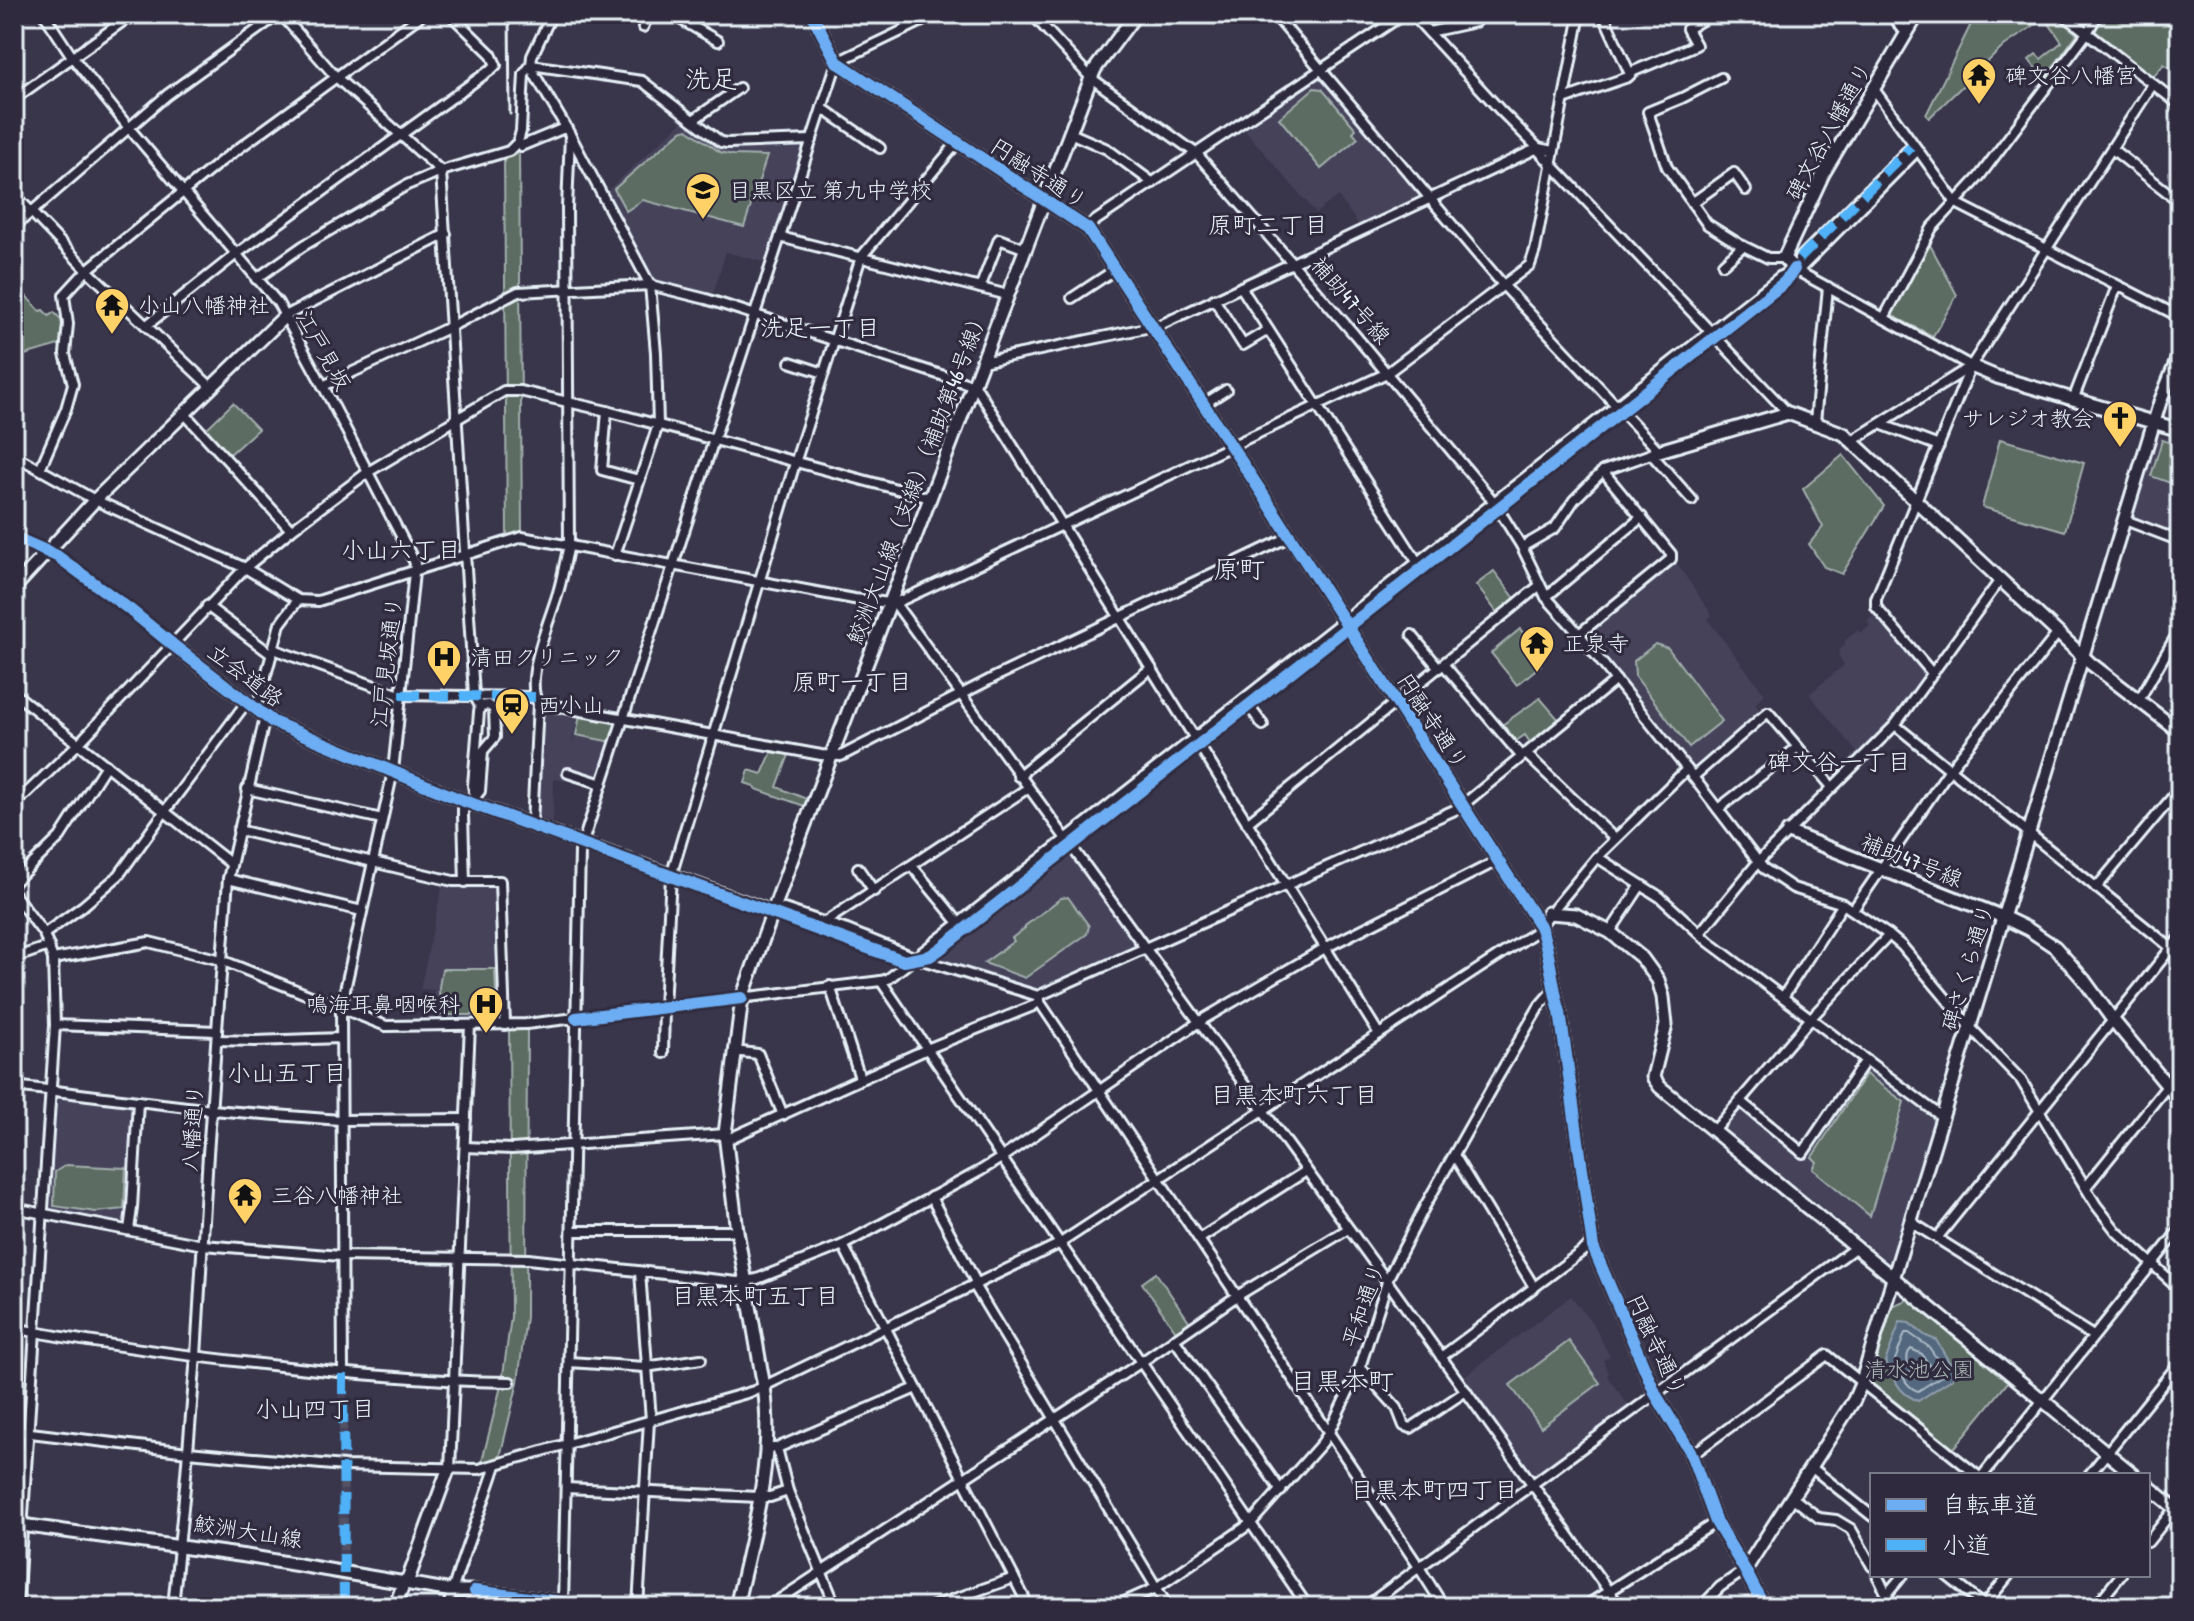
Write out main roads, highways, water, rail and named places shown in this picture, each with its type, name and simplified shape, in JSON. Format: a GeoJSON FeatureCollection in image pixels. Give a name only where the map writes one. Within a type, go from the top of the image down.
{"type":"FeatureCollection","features":[{"type":"Feature","properties":{"kind":"water"},"geometry":{"type":"Polygon","coordinates":[[[1900,1322],[1909,1323],[1936,1340],[1954,1370],[1953,1378],[1918,1401],[1900,1388],[1885,1362],[1900,1322]]]}},
{"type":"Feature","properties":{"kind":"tunnel"},"geometry":{"type":"LineString","coordinates":[[343,1374],[344,1607]]}},
{"type":"Feature","properties":{"kind":"railway"},"geometry":{"type":"LineString","coordinates":[[509,14],[510,114]]}},
{"type":"Feature","properties":{"kind":"place","name":"碑文谷八幡宮"},"geometry":{"type":"Point","coordinates":[1979,106]}},
{"type":"Feature","properties":{"kind":"place","name":"目黒区立 第九中学校"},"geometry":{"type":"Point","coordinates":[703,221]}},
{"type":"Feature","properties":{"kind":"place","name":"小山八幡神社"},"geometry":{"type":"Point","coordinates":[112,336]}},
{"type":"Feature","properties":{"kind":"place","name":"サレジオ教会"},"geometry":{"type":"Point","coordinates":[2120,449]}},
{"type":"Feature","properties":{"kind":"place","name":"正泉寺"},"geometry":{"type":"Point","coordinates":[1537,674]}},
{"type":"Feature","properties":{"kind":"place","name":"清田クリニック"},"geometry":{"type":"Point","coordinates":[444,688]}},
{"type":"Feature","properties":{"kind":"place","name":"西小山"},"geometry":{"type":"Point","coordinates":[512,736]}},
{"type":"Feature","properties":{"kind":"place","name":"鳴海耳鼻咽喉科"},"geometry":{"type":"Point","coordinates":[486,1035]}},
{"type":"Feature","properties":{"kind":"place","name":"三谷八幡神社"},"geometry":{"type":"Point","coordinates":[245,1226]}},
{"type":"Feature","properties":{"kind":"district","name":"洗足"},"geometry":{"type":"Point","coordinates":[711,78]}},
{"type":"Feature","properties":{"kind":"district","name":"原町二丁目"},"geometry":{"type":"Point","coordinates":[1268,224]}},
{"type":"Feature","properties":{"kind":"district","name":"洗足一丁目"},"geometry":{"type":"Point","coordinates":[820,327]}},
{"type":"Feature","properties":{"kind":"district","name":"小山六丁目"},"geometry":{"type":"Point","coordinates":[401,549]}},
{"type":"Feature","properties":{"kind":"district","name":"原町"},"geometry":{"type":"Point","coordinates":[1239,568]}},
{"type":"Feature","properties":{"kind":"district","name":"原町一丁目"},"geometry":{"type":"Point","coordinates":[852,681]}},
{"type":"Feature","properties":{"kind":"district","name":"碑文谷一丁目"},"geometry":{"type":"Point","coordinates":[1839,761]}},
{"type":"Feature","properties":{"kind":"district","name":"小山五丁目"},"geometry":{"type":"Point","coordinates":[287,1072]}},
{"type":"Feature","properties":{"kind":"district","name":"目黒本町六丁目"},"geometry":{"type":"Point","coordinates":[1294,1094]}},
{"type":"Feature","properties":{"kind":"district","name":"目黒本町五丁目"},"geometry":{"type":"Point","coordinates":[755,1295]}},
{"type":"Feature","properties":{"kind":"district","name":"目黒本町"},"geometry":{"type":"Point","coordinates":[1342,1380]}},
{"type":"Feature","properties":{"kind":"district","name":"小山四丁目"},"geometry":{"type":"Point","coordinates":[315,1408]}},
{"type":"Feature","properties":{"kind":"district","name":"目黒本町四丁目"},"geometry":{"type":"Point","coordinates":[1434,1489]}},
{"type":"Feature","properties":{"kind":"park label","name":"清水池公園"},"geometry":{"type":"Point","coordinates":[1919,1369]}}]}
